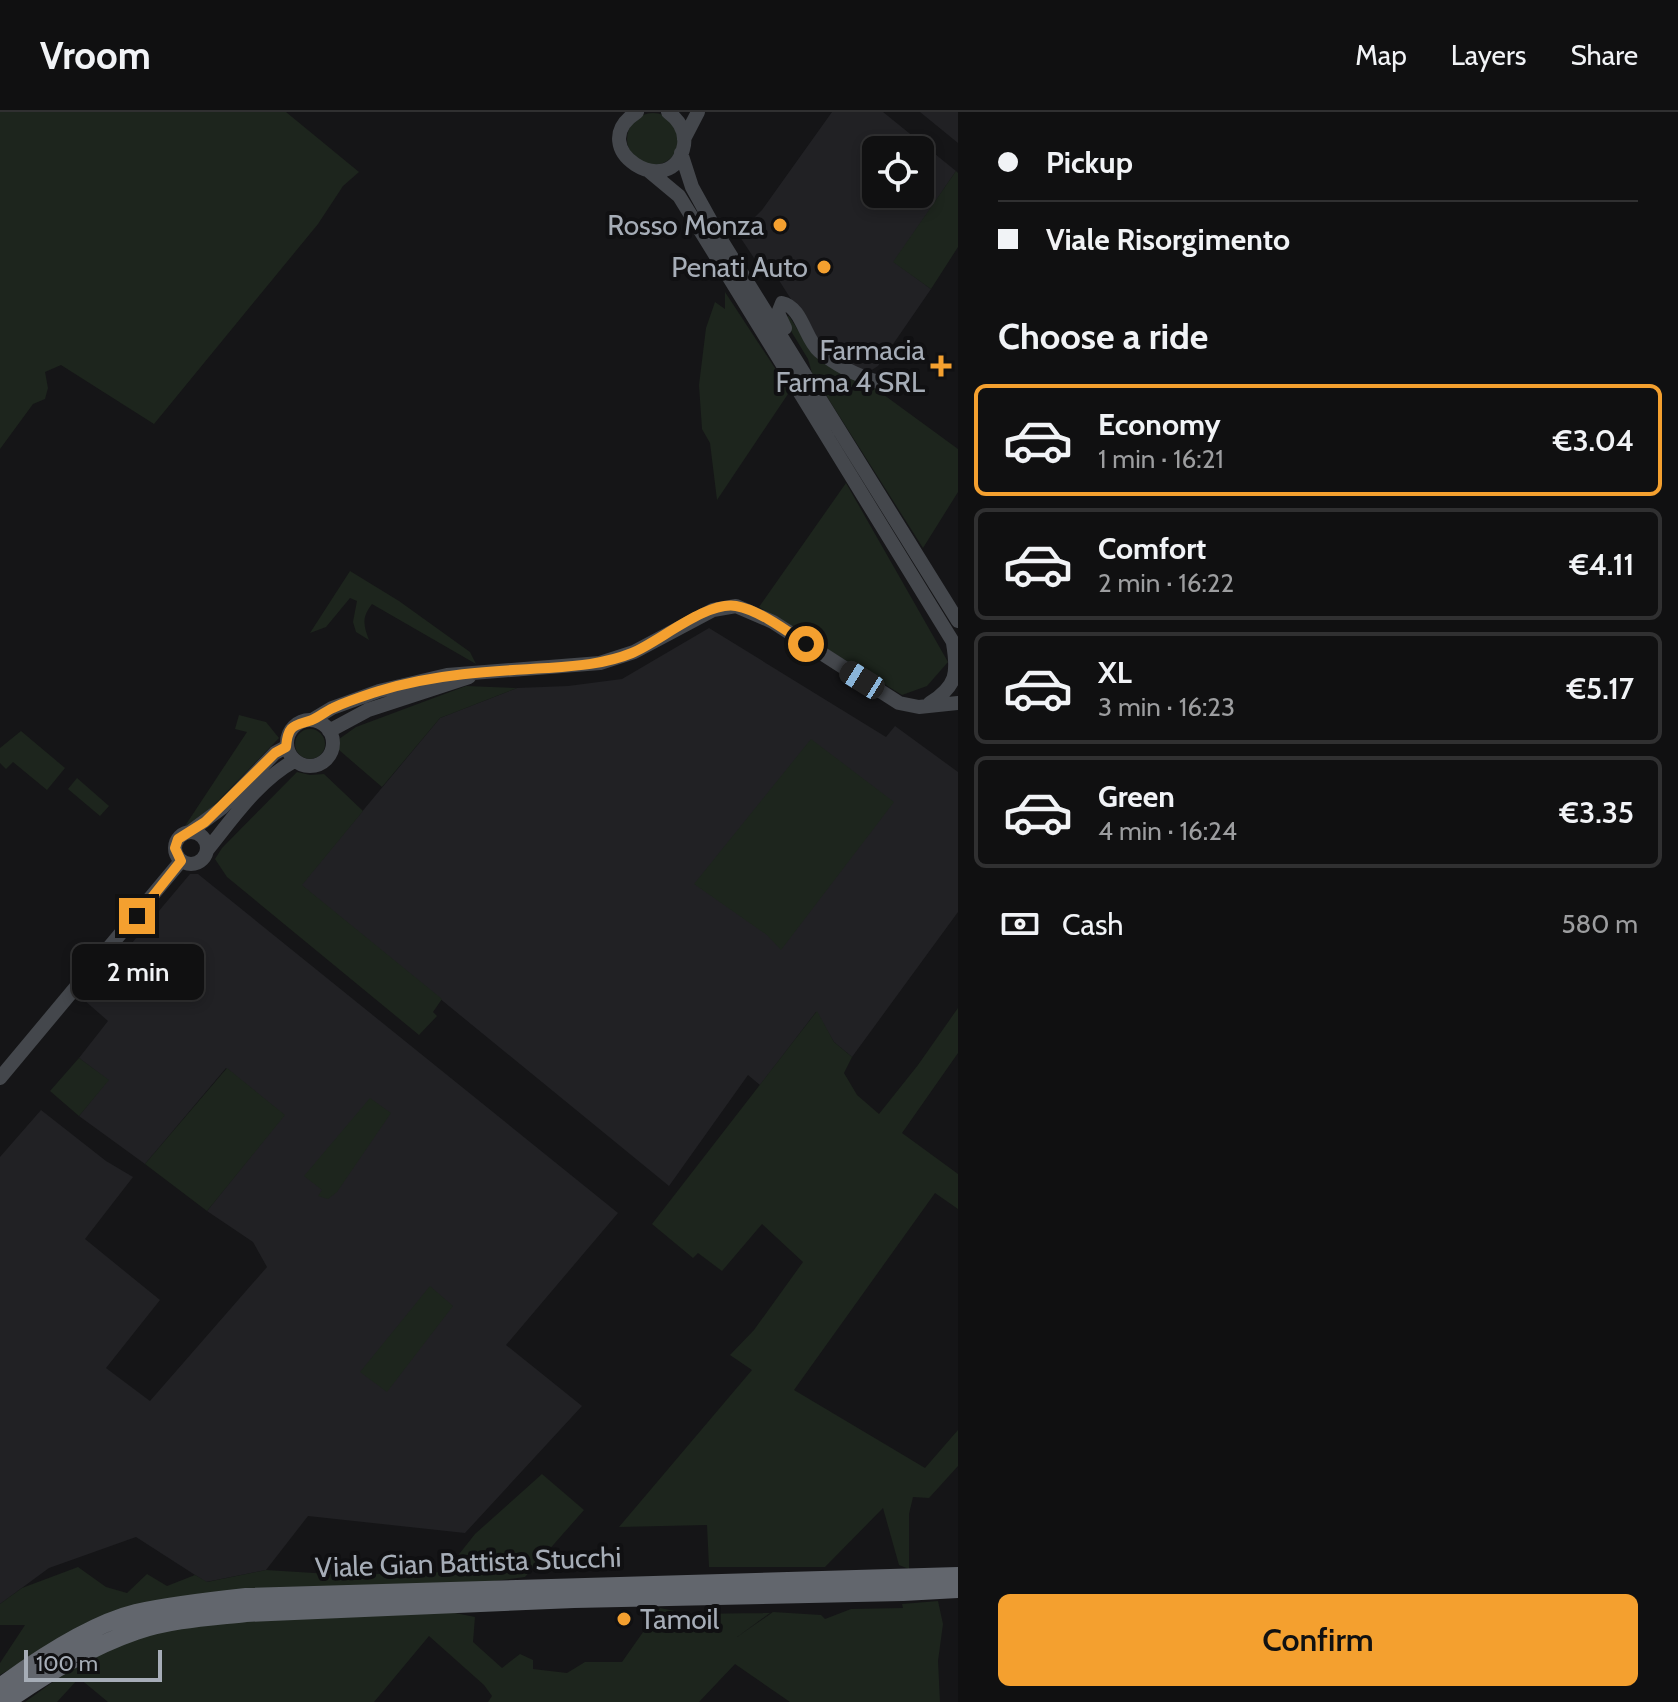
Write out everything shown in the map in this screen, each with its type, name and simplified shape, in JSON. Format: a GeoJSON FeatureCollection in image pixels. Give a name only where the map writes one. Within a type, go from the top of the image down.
{"type":"FeatureCollection","features":[{"type":"Feature","properties":{"kind":"highway","name":"Viale Gian Battista Stucchi"},"geometry":{"type":"LineString","coordinates":[[0,1687],[39,1659],[133,1614],[205,1601],[246,1597],[958,1576]]}},
{"type":"Feature","properties":{"kind":"highway","name":"Viale Gian Battista Stucchi"},"geometry":{"type":"LineString","coordinates":[[5,1702],[46,1673],[137,1630],[192,1619],[246,1613],[574,1599],[958,1589]]}},
{"type":"Feature","properties":{"kind":"street"},"geometry":{"type":"LineString","coordinates":[[617,112],[624,154],[638,168],[649,171],[679,196],[956,647],[956,671],[952,684],[944,694],[919,707]]}},
{"type":"Feature","properties":{"kind":"street"},"geometry":{"type":"LineString","coordinates":[[621,133],[625,123],[637,112]]}},
{"type":"Feature","properties":{"kind":"street"},"geometry":{"type":"LineString","coordinates":[[668,112],[680,125],[698,198],[958,621]]}},
{"type":"Feature","properties":{"kind":"street"},"geometry":{"type":"LineString","coordinates":[[649,171],[668,167],[683,146],[698,112]]}},
{"type":"Feature","properties":{"kind":"street"},"geometry":{"type":"LineString","coordinates":[[805,375],[804,358],[778,315],[778,306],[782,303],[793,308],[820,352],[852,373],[881,383]]}},
{"type":"Feature","properties":{"kind":"street"},"geometry":{"type":"LineString","coordinates":[[312,720],[332,708],[393,687],[447,675],[600,663],[634,652],[713,610],[736,606],[773,622],[899,703],[919,707],[958,703]]}},
{"type":"Feature","properties":{"kind":"street"},"geometry":{"type":"LineString","coordinates":[[329,731],[368,710],[477,674]]}},
{"type":"Feature","properties":{"kind":"street"},"geometry":{"type":"LineString","coordinates":[[312,720],[329,731],[333,741],[325,761],[315,766],[304,766],[294,761],[286,747],[287,735],[293,726],[312,720]]}},
{"type":"Feature","properties":{"kind":"street"},"geometry":{"type":"LineString","coordinates":[[286,747],[275,753],[222,808],[182,835],[176,843],[176,853],[181,861],[192,864],[200,862],[253,796],[272,776],[294,761]]}},
{"type":"Feature","properties":{"kind":"street"},"geometry":{"type":"LineString","coordinates":[[191,831],[202,835],[208,849]]}},
{"type":"Feature","properties":{"kind":"street"},"geometry":{"type":"LineString","coordinates":[[0,1078],[181,861]]}},
{"type":"Feature","properties":{"kind":"shaded area"},"geometry":{"type":"Polygon","coordinates":[[[0,112],[286,112],[359,172],[343,186],[318,224],[154,424],[61,365],[45,372],[48,388],[45,399],[33,404],[0,449],[0,112]]]}},
{"type":"Feature","properties":{"kind":"shaded area"},"geometry":{"type":"Polygon","coordinates":[[[832,112],[883,112],[913,136],[862,136],[862,208],[931,208],[894,262],[931,289],[878,366],[870,371],[854,370],[822,348],[775,274],[766,276],[738,234],[762,210],[832,112]]]}},
{"type":"Feature","properties":{"kind":"shaded area"},"geometry":{"type":"Polygon","coordinates":[[[920,112],[958,112],[958,143],[920,112]]]}},
{"type":"Feature","properties":{"kind":"shaded area"},"geometry":{"type":"Polygon","coordinates":[[[653,113],[671,121],[679,139],[671,157],[653,165],[635,157],[627,139],[635,121],[653,113]]]}},
{"type":"Feature","properties":{"kind":"shaded area"},"geometry":{"type":"Polygon","coordinates":[[[934,153],[956,171],[934,203],[934,153]]]}},
{"type":"Feature","properties":{"kind":"shaded area"},"geometry":{"type":"Polygon","coordinates":[[[956,171],[958,247],[931,289],[893,262],[930,208],[934,208],[934,203],[956,171]]]}},
{"type":"Feature","properties":{"kind":"shaded area"},"geometry":{"type":"Polygon","coordinates":[[[725,292],[790,391],[717,500],[710,443],[702,429],[699,385],[706,328],[715,302],[725,309],[725,292]]]}},
{"type":"Feature","properties":{"kind":"shaded area"},"geometry":{"type":"Polygon","coordinates":[[[789,316],[810,349],[864,386],[869,384],[958,449],[958,492],[923,548],[812,373],[808,359],[783,318],[789,316]]]}},
{"type":"Feature","properties":{"kind":"shaded area"},"geometry":{"type":"Polygon","coordinates":[[[846,483],[948,662],[927,686],[902,695],[759,607],[846,483]]]}},
{"type":"Feature","properties":{"kind":"shaded area"},"geometry":{"type":"Polygon","coordinates":[[[350,571],[399,601],[470,652],[476,664],[372,604],[364,621],[369,640],[356,632],[353,622],[357,601],[350,598],[326,627],[310,633],[350,571]]]}},
{"type":"Feature","properties":{"kind":"shaded area"},"geometry":{"type":"Polygon","coordinates":[[[709,628],[886,737],[895,726],[958,772],[958,912],[852,1057],[834,1042],[816,1012],[760,1085],[748,1075],[669,1186],[301,885],[440,718],[517,688],[622,679],[709,628]]]}},
{"type":"Feature","properties":{"kind":"shaded area"},"geometry":{"type":"Polygon","coordinates":[[[466,686],[517,688],[440,718],[382,787],[339,750],[339,739],[356,727],[466,686]]]}},
{"type":"Feature","properties":{"kind":"shaded area"},"geometry":{"type":"Polygon","coordinates":[[[239,715],[266,722],[279,738],[199,821],[185,826],[247,732],[235,729],[239,715]]]}},
{"type":"Feature","properties":{"kind":"shaded area"},"geometry":{"type":"Polygon","coordinates":[[[310,729],[321,733],[325,744],[321,755],[310,759],[299,755],[295,744],[299,733],[310,729]]]}},
{"type":"Feature","properties":{"kind":"shaded area"},"geometry":{"type":"Polygon","coordinates":[[[21,731],[65,768],[47,790],[13,762],[6,769],[0,763],[0,748],[21,731]]]}},
{"type":"Feature","properties":{"kind":"shaded area"},"geometry":{"type":"Polygon","coordinates":[[[811,739],[894,802],[781,950],[767,935],[694,884],[811,739]]]}},
{"type":"Feature","properties":{"kind":"shaded area"},"geometry":{"type":"Polygon","coordinates":[[[297,772],[324,774],[363,811],[302,885],[442,999],[433,1012],[437,1016],[419,1035],[227,877],[215,859],[222,848],[297,772]]]}},
{"type":"Feature","properties":{"kind":"shaded area"},"geometry":{"type":"Polygon","coordinates":[[[77,778],[109,806],[100,816],[68,789],[77,778]]]}},
{"type":"Feature","properties":{"kind":"shaded area"},"geometry":{"type":"Polygon","coordinates":[[[190,874],[198,874],[618,1213],[506,1345],[582,1406],[465,1533],[308,1516],[266,1570],[206,1582],[136,1537],[49,1568],[0,1604],[0,1157],[41,1110],[106,1161],[133,1177],[85,1239],[160,1300],[106,1368],[150,1401],[267,1267],[253,1242],[207,1211],[284,1115],[226,1068],[145,1164],[79,1116],[108,1080],[79,1058],[108,1021],[84,1000],[190,874]]]}},
{"type":"Feature","properties":{"kind":"shaded area"},"geometry":{"type":"Polygon","coordinates":[[[958,1008],[958,1053],[902,1133],[958,1174],[958,1209],[935,1193],[794,1390],[925,1468],[958,1430],[958,1466],[929,1498],[913,1497],[909,1514],[909,1569],[899,1565],[883,1508],[825,1567],[709,1567],[707,1525],[619,1527],[752,1370],[730,1355],[754,1330],[803,1262],[762,1224],[722,1271],[698,1253],[693,1258],[652,1224],[817,1011],[834,1042],[852,1057],[844,1073],[857,1095],[879,1114],[958,1008]]]}},
{"type":"Feature","properties":{"kind":"shaded area"},"geometry":{"type":"Polygon","coordinates":[[[79,1058],[109,1080],[79,1116],[50,1091],[79,1058]]]}},
{"type":"Feature","properties":{"kind":"shaded area"},"geometry":{"type":"Polygon","coordinates":[[[227,1068],[285,1115],[207,1211],[145,1164],[227,1068]]]}},
{"type":"Feature","properties":{"kind":"shaded area"},"geometry":{"type":"Polygon","coordinates":[[[370,1098],[391,1113],[337,1192],[328,1199],[318,1196],[322,1190],[304,1176],[370,1098]]]}},
{"type":"Feature","properties":{"kind":"shaded area"},"geometry":{"type":"Polygon","coordinates":[[[430,1286],[453,1306],[387,1392],[360,1372],[430,1286]]]}},
{"type":"Feature","properties":{"kind":"shaded area"},"geometry":{"type":"Polygon","coordinates":[[[542,1474],[584,1510],[525,1577],[62,1638],[0,1675],[0,1663],[25,1625],[0,1625],[0,1604],[22,1588],[78,1567],[106,1587],[127,1593],[147,1574],[167,1586],[195,1575],[207,1582],[266,1570],[346,1575],[445,1572],[475,1534],[542,1474]]]}},
{"type":"Feature","properties":{"kind":"shaded area"},"geometry":{"type":"Polygon","coordinates":[[[938,1601],[943,1624],[938,1661],[940,1702],[790,1702],[735,1664],[699,1702],[488,1702],[492,1696],[484,1685],[429,1636],[374,1702],[108,1702],[79,1678],[57,1702],[25,1702],[82,1661],[138,1636],[204,1623],[445,1611],[475,1617],[473,1642],[502,1668],[520,1654],[533,1660],[533,1669],[567,1673],[585,1662],[622,1662],[660,1608],[690,1614],[770,1613],[737,1637],[773,1612],[821,1615],[825,1619],[851,1609],[903,1608],[902,1604],[938,1601]]]}},
{"type":"Feature","properties":{"kind":"place","name":"Rosso Monza"},"geometry":{"type":"Point","coordinates":[780,225]}},
{"type":"Feature","properties":{"kind":"place","name":"Penati Auto"},"geometry":{"type":"Point","coordinates":[824,267]}},
{"type":"Feature","properties":{"kind":"place","name":"Farmacia Farma 4 SRL"},"geometry":{"type":"Point","coordinates":[941,366]}},
{"type":"Feature","properties":{"kind":"place","name":"Tamoil"},"geometry":{"type":"Point","coordinates":[624,1619]}},
{"type":"Feature","properties":{"kind":"route"},"geometry":{"type":"LineString","coordinates":[[137,916],[181,861],[175,848],[178,839],[222,808],[275,753],[286,747],[287,735],[293,726],[312,720],[332,708],[379,691],[447,675],[600,663],[634,652],[698,616],[727,607],[736,606],[773,622],[806,644]]}}]}
